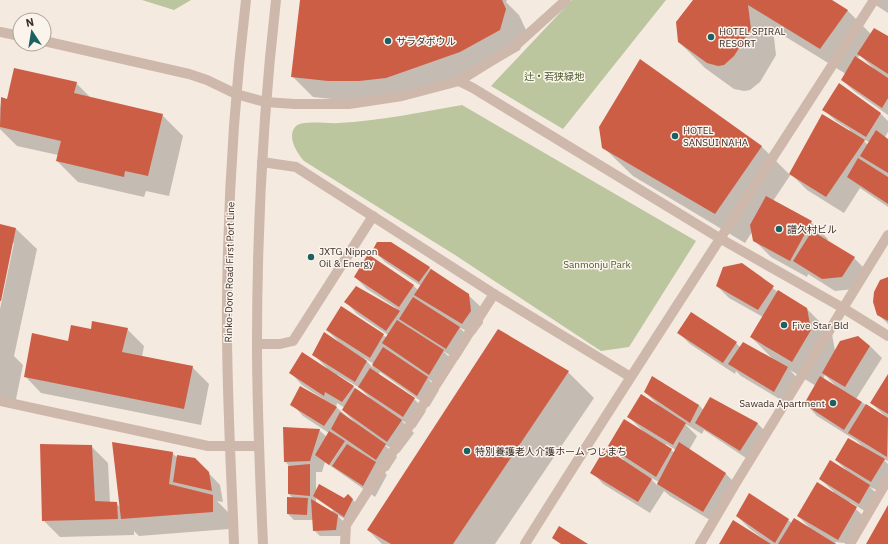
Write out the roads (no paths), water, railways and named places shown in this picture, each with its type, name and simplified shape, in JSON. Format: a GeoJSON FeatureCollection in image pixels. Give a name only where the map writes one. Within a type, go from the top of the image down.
{"type":"FeatureCollection","features":[{"type":"Feature","properties":{"kind":"street","name":"Rinko-Doro Road First Port Line"},"geometry":{"type":"LineString","coordinates":[[234,544],[228,404],[227,302],[236,94],[246,0]]}},
{"type":"Feature","properties":{"kind":"street"},"geometry":{"type":"LineString","coordinates":[[263,544],[257,344],[265,102],[276,0]]}},
{"type":"Feature","properties":{"kind":"street"},"geometry":{"type":"LineString","coordinates":[[52,44],[189,74],[207,80],[236,94],[265,102],[295,104],[349,104],[402,96],[459,81],[514,47],[566,0]]}},
{"type":"Feature","properties":{"kind":"street"},"geometry":{"type":"LineString","coordinates":[[525,544],[629,376],[721,239],[874,0]]}},
{"type":"Feature","properties":{"kind":"street"},"geometry":{"type":"LineString","coordinates":[[0,32],[12,34]]}},
{"type":"Feature","properties":{"kind":"street"},"geometry":{"type":"LineString","coordinates":[[459,81],[473,88],[721,239],[843,308],[888,336]]}},
{"type":"Feature","properties":{"kind":"street"},"geometry":{"type":"LineString","coordinates":[[262,162],[296,168],[494,294],[629,376]]}},
{"type":"Feature","properties":{"kind":"street"},"geometry":{"type":"LineString","coordinates":[[257,344],[280,344],[293,341],[373,216]]}},
{"type":"Feature","properties":{"kind":"street"},"geometry":{"type":"LineString","coordinates":[[700,544],[888,235]]}},
{"type":"Feature","properties":{"kind":"street"},"geometry":{"type":"LineString","coordinates":[[345,544],[346,525],[494,294]]}},
{"type":"Feature","properties":{"kind":"street"},"geometry":{"type":"LineString","coordinates":[[0,401],[201,445],[231,447],[259,446]]}},
{"type":"Feature","properties":{"kind":"street"},"geometry":{"type":"LineString","coordinates":[[850,544],[888,478]]}},
{"type":"Feature","properties":{"kind":"place","name":"HOTEL SPIRAL RESORT"},"geometry":{"type":"Point","coordinates":[711,37]}},
{"type":"Feature","properties":{"kind":"place","name":"サラダボウル"},"geometry":{"type":"Point","coordinates":[388,41]}},
{"type":"Feature","properties":{"kind":"place","name":"HOTEL SANSUI NAHA"},"geometry":{"type":"Point","coordinates":[675,136]}},
{"type":"Feature","properties":{"kind":"place","name":"譜久村ビル"},"geometry":{"type":"Point","coordinates":[779,229]}},
{"type":"Feature","properties":{"kind":"place","name":"JXTG Nippon Oil & Energy"},"geometry":{"type":"Point","coordinates":[311,257]}},
{"type":"Feature","properties":{"kind":"place","name":"Five Star Bld"},"geometry":{"type":"Point","coordinates":[784,325]}},
{"type":"Feature","properties":{"kind":"place","name":"Sawada Apartment"},"geometry":{"type":"Point","coordinates":[833,403]}},
{"type":"Feature","properties":{"kind":"place","name":"特別養護老人介護ホーム つじまち"},"geometry":{"type":"Point","coordinates":[467,451]}},
{"type":"Feature","properties":{"kind":"park label","name":"辻・若狭緑地"},"geometry":{"type":"Point","coordinates":[554,76]}},
{"type":"Feature","properties":{"kind":"park label","name":"Sanmonju Park"},"geometry":{"type":"Point","coordinates":[597,264]}}]}
